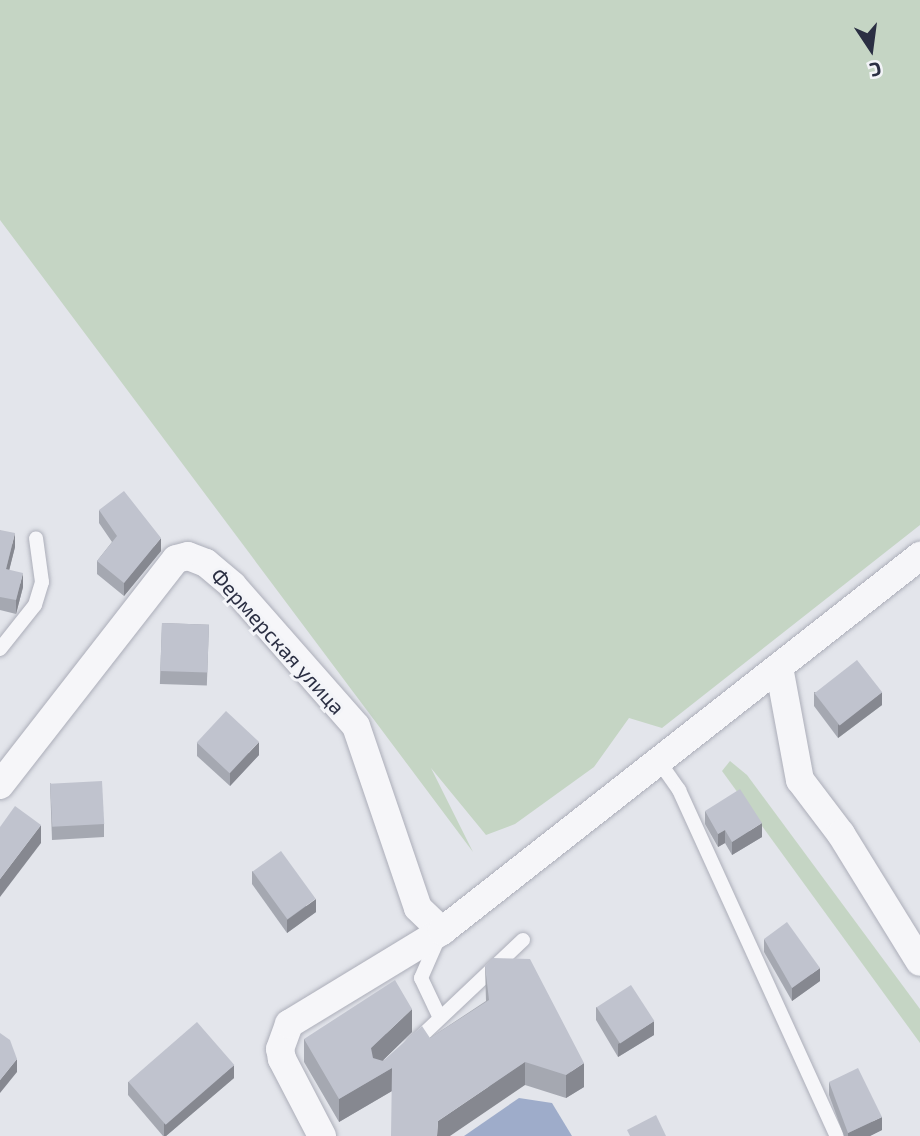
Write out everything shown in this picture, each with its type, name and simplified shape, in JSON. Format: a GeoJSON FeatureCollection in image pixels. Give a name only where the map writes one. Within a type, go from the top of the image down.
{"type":"FeatureCollection","features":[{"type":"Feature","properties":{"kind":"street","name":"Фермерская улица"},"geometry":{"type":"LineString","coordinates":[[0,785],[176,559],[188,556],[206,563],[233,586],[356,726],[418,908],[442,931]]}},
{"type":"Feature","properties":{"kind":"street"},"geometry":{"type":"LineString","coordinates":[[322,1136],[289,1077],[280,1049],[289,1024],[442,931],[920,556]]}},
{"type":"Feature","properties":{"kind":"street"},"geometry":{"type":"LineString","coordinates":[[779,667],[800,780],[841,834],[920,962]]}},
{"type":"Feature","properties":{"kind":"lane"},"geometry":{"type":"LineString","coordinates":[[0,649],[35,606],[42,582],[36,538]]}},
{"type":"Feature","properties":{"kind":"lane"},"geometry":{"type":"LineString","coordinates":[[658,760],[679,790],[837,1136]]}},
{"type":"Feature","properties":{"kind":"lane"},"geometry":{"type":"LineString","coordinates":[[440,1018],[421,978],[442,931]]}},
{"type":"Feature","properties":{"kind":"lane"},"geometry":{"type":"LineString","coordinates":[[400,1056],[523,940]]}},
{"type":"Feature","properties":{"kind":"green space"},"geometry":{"type":"Polygon","coordinates":[[[0,0],[920,0],[920,525],[662,728],[629,718],[594,767],[515,824],[486,835],[431,768],[473,852],[0,220],[0,0]]]}},
{"type":"Feature","properties":{"kind":"green space"},"geometry":{"type":"Polygon","coordinates":[[[730,761],[747,775],[920,1009],[920,1043],[722,771],[730,761]]]}},
{"type":"Feature","properties":{"kind":"water"},"geometry":{"type":"Polygon","coordinates":[[[519,1098],[552,1103],[572,1136],[464,1136],[519,1098]]]}},
{"type":"Feature","properties":{"kind":"building"},"geometry":{"type":"Polygon","coordinates":[[[124,491],[161,538],[124,583],[97,561],[117,536],[99,510],[124,491]]]}},
{"type":"Feature","properties":{"kind":"building"},"geometry":{"type":"Polygon","coordinates":[[[0,530],[15,533],[6,569],[23,573],[16,600],[0,597],[0,530]]]}},
{"type":"Feature","properties":{"kind":"building"},"geometry":{"type":"Polygon","coordinates":[[[162,623],[209,625],[207,673],[160,671],[162,623]]]}},
{"type":"Feature","properties":{"kind":"building"},"geometry":{"type":"Polygon","coordinates":[[[857,660],[882,692],[840,726],[814,693],[857,660]]]}},
{"type":"Feature","properties":{"kind":"building"},"geometry":{"type":"Polygon","coordinates":[[[226,711],[259,742],[230,773],[197,742],[226,711]]]}},
{"type":"Feature","properties":{"kind":"building"},"geometry":{"type":"Polygon","coordinates":[[[102,781],[104,824],[52,827],[50,784],[102,781]]]}},
{"type":"Feature","properties":{"kind":"building"},"geometry":{"type":"Polygon","coordinates":[[[740,789],[762,823],[732,842],[725,830],[718,834],[705,811],[740,789]]]}},
{"type":"Feature","properties":{"kind":"building"},"geometry":{"type":"Polygon","coordinates":[[[15,806],[41,825],[0,879],[0,827],[15,806]]]}},
{"type":"Feature","properties":{"kind":"building"},"geometry":{"type":"Polygon","coordinates":[[[281,851],[316,899],[287,919],[253,872],[281,851]]]}},
{"type":"Feature","properties":{"kind":"building"},"geometry":{"type":"Polygon","coordinates":[[[787,922],[820,968],[792,988],[764,939],[787,922]]]}},
{"type":"Feature","properties":{"kind":"building"},"geometry":{"type":"Polygon","coordinates":[[[493,958],[530,959],[584,1063],[566,1075],[525,1062],[438,1121],[437,1136],[391,1136],[392,1068],[339,1099],[304,1039],[395,980],[412,1009],[371,1048],[373,1058],[383,1061],[422,1026],[430,1038],[489,1000],[485,966],[493,958]]]}},
{"type":"Feature","properties":{"kind":"building"},"geometry":{"type":"Polygon","coordinates":[[[631,985],[654,1021],[620,1043],[597,1007],[631,985]]]}},
{"type":"Feature","properties":{"kind":"building"},"geometry":{"type":"Polygon","coordinates":[[[197,1022],[234,1065],[166,1125],[128,1082],[197,1022]]]}},
{"type":"Feature","properties":{"kind":"building"},"geometry":{"type":"Polygon","coordinates":[[[0,1033],[10,1040],[17,1059],[0,1080],[0,1033]]]}},
{"type":"Feature","properties":{"kind":"building"},"geometry":{"type":"Polygon","coordinates":[[[858,1068],[882,1117],[848,1133],[829,1082],[858,1068]]]}},
{"type":"Feature","properties":{"kind":"building"},"geometry":{"type":"Polygon","coordinates":[[[656,1115],[666,1136],[630,1136],[627,1130],[656,1115]]]}}]}
